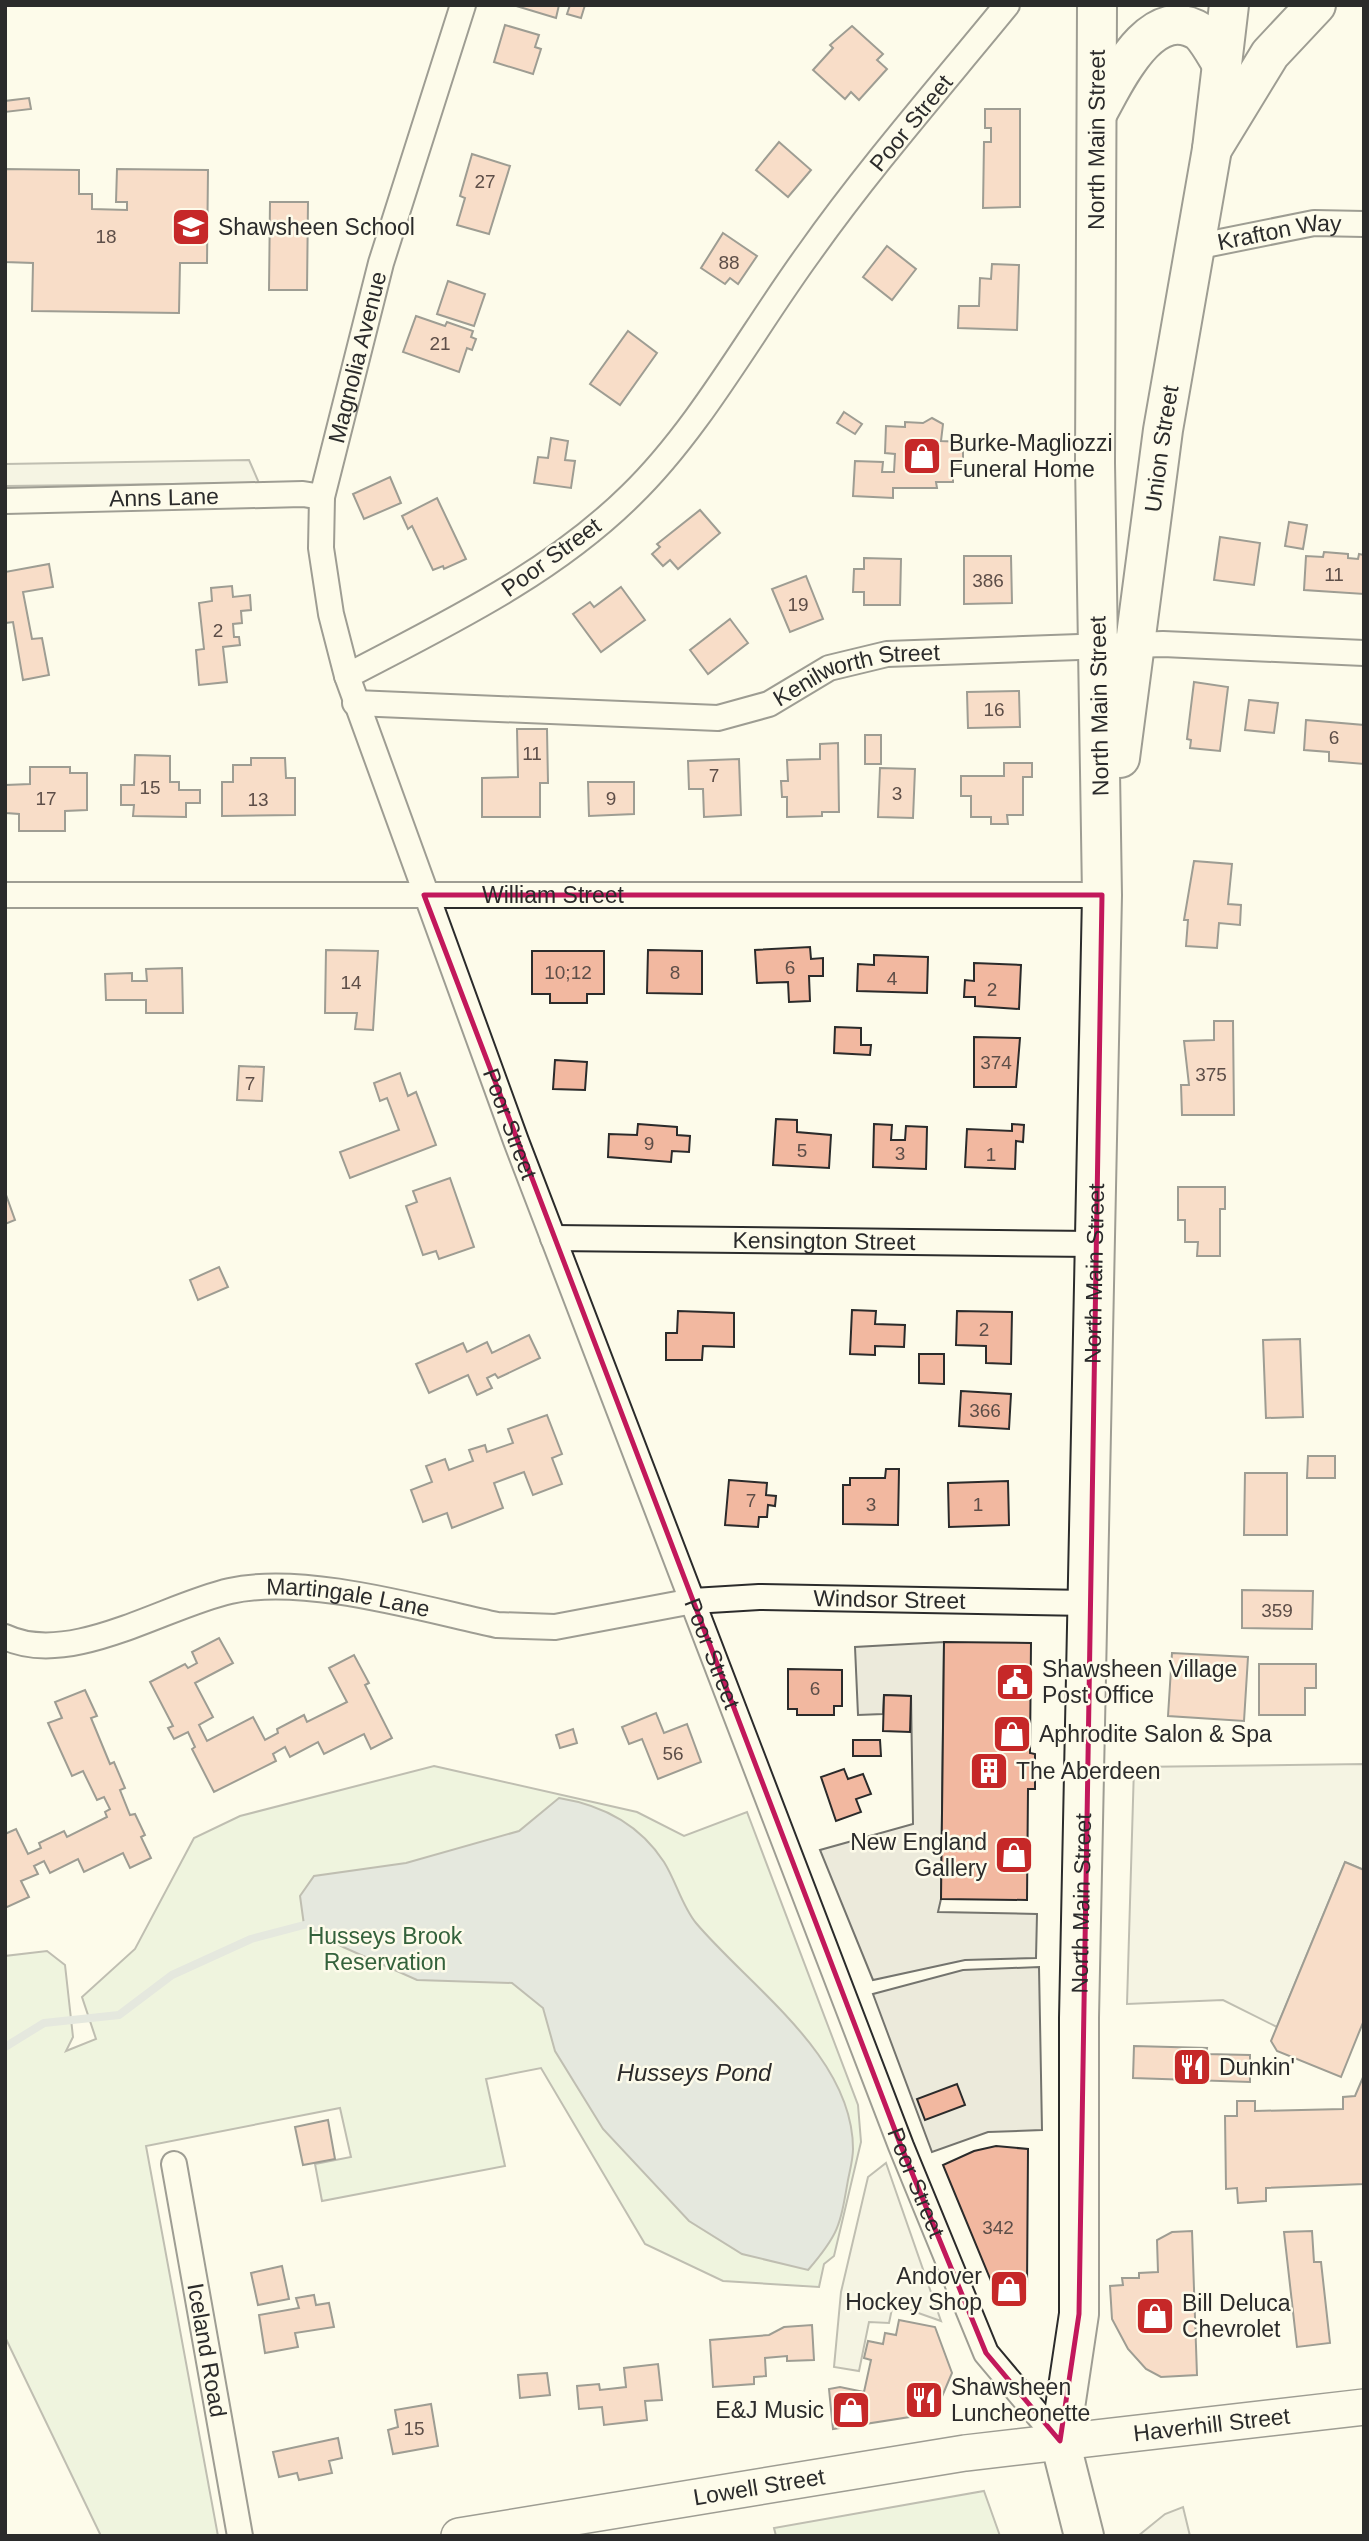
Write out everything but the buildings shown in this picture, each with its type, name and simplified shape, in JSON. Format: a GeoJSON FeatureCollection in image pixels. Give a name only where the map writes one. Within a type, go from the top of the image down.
{"type":"FeatureCollection","features":[{"type":"Feature","properties":{"kind":"main road","name":"North Main Street"},"geometry":{"type":"LineString","coordinates":[[1097,5],[1096,116],[1117,644]]}},
{"type":"Feature","properties":{"kind":"main road","name":"Union Street"},"geometry":{"type":"LineString","coordinates":[[1102,895],[1117,644],[1163,430],[1212,149],[1229,5]]}},
{"type":"Feature","properties":{"kind":"main road"},"geometry":{"type":"LineString","coordinates":[[1212,149],[1270,54],[1316,5]]}},
{"type":"Feature","properties":{"kind":"main road"},"geometry":{"type":"LineString","coordinates":[[1096,116],[1139,39],[1157,25],[1176,22],[1198,30],[1222,63]]}},
{"type":"Feature","properties":{"kind":"main road","name":"North Main Street"},"geometry":{"type":"LineString","coordinates":[[1084,2536],[1060,2441],[1079,2314],[1079,2018],[1102,895]]}},
{"type":"Feature","properties":{"kind":"main road","name":"Haverhill Street"},"geometry":{"type":"LineString","coordinates":[[1060,2441],[1364,2407]]}},
{"type":"Feature","properties":{"kind":"main road","name":"Lowell Street"},"geometry":{"type":"LineString","coordinates":[[459,2536],[670,2500],[1060,2441]]}},
{"type":"Feature","properties":{"kind":"street","name":"Magnolia Avenue"},"geometry":{"type":"LineString","coordinates":[[347,676],[331,614],[313,496],[381,263],[463,5]]}},
{"type":"Feature","properties":{"kind":"street","name":"Poor Street"},"geometry":{"type":"LineString","coordinates":[[1007,5],[842,207],[683,433],[629,497],[587,533],[475,610],[347,676],[424,895],[553,1238],[901,2146],[986,2353],[1060,2441]]}},
{"type":"Feature","properties":{"kind":"street","name":"Krafton Way"},"geometry":{"type":"LineString","coordinates":[[1195,247],[1314,223],[1364,224]]}},
{"type":"Feature","properties":{"kind":"street","name":"Anns Lane"},"geometry":{"type":"LineString","coordinates":[[5,501],[313,496]]}},
{"type":"Feature","properties":{"kind":"street","name":"Kenilworth Street"},"geometry":{"type":"LineString","coordinates":[[355,703],[718,718],[769,704],[828,668],[864,658],[936,651],[1117,644],[1364,653]]}},
{"type":"Feature","properties":{"kind":"street","name":"William Street"},"geometry":{"type":"LineString","coordinates":[[5,895],[1102,895]]}},
{"type":"Feature","properties":{"kind":"street","name":"Kensington Street"},"geometry":{"type":"LineString","coordinates":[[553,1238],[1094,1244]]}},
{"type":"Feature","properties":{"kind":"street","name":"Martingale Lane"},"geometry":{"type":"LineString","coordinates":[[5,1637],[31,1644],[78,1642],[229,1591],[253,1587],[322,1590],[498,1625],[526,1628],[584,1623],[694,1601]]}},
{"type":"Feature","properties":{"kind":"street","name":"Windsor Street"},"geometry":{"type":"LineString","coordinates":[[694,1601],[759,1597],[1088,1603]]}},
{"type":"Feature","properties":{"kind":"street","name":"Iceland Road"},"geometry":{"type":"LineString","coordinates":[[174,2164],[240,2536]]}},
{"type":"Feature","properties":{"kind":"highlighted area"},"geometry":{"type":"Polygon","coordinates":[[[424,895],[1102,895],[1079,2314],[1060,2441],[986,2353],[901,2146],[424,895]]]}},
{"type":"Feature","properties":{"kind":"green space","name":"Husseys Brook Reservation"},"geometry":{"type":"Polygon","coordinates":[[[434,1766],[637,1812],[684,1836],[747,1812],[858,2105],[861,2142],[834,2256],[824,2264],[819,2287],[723,2281],[645,2244],[541,2068],[486,2079],[505,2166],[322,2201],[315,2164],[351,2157],[340,2108],[146,2146],[218,2536],[101,2536],[5,2337],[5,1956],[47,1951],[65,1965],[73,2037],[66,2051],[96,2039],[82,1997],[135,1949],[194,1838],[240,1816],[434,1766]]]}},
{"type":"Feature","properties":{"kind":"green space"},"geometry":{"type":"Polygon","coordinates":[[[984,2491],[1000,2536],[776,2536],[774,2528],[984,2491]]]}},
{"type":"Feature","properties":{"kind":"shaded area"},"geometry":{"type":"Polygon","coordinates":[[[249,460],[259,483],[5,486],[5,464],[249,460]]]}},
{"type":"Feature","properties":{"kind":"shaded area"},"geometry":{"type":"Polygon","coordinates":[[[944,1642],[941,1899],[938,1912],[1037,1914],[1036,1958],[965,1960],[873,1980],[820,1850],[913,1824],[911,1696],[884,1695],[883,1714],[858,1715],[855,1647],[944,1642]]]}},
{"type":"Feature","properties":{"kind":"shaded area"},"geometry":{"type":"Polygon","coordinates":[[[1364,1764],[1364,1870],[1345,1862],[1277,2027],[1223,2000],[1127,2004],[1134,1767],[1364,1764]]]}},
{"type":"Feature","properties":{"kind":"shaded area"},"geometry":{"type":"Polygon","coordinates":[[[1039,1967],[1042,2130],[988,2132],[932,2152],[873,1994],[963,1970],[1039,1967]]]}},
{"type":"Feature","properties":{"kind":"shaded area"},"geometry":{"type":"Polygon","coordinates":[[[886,2163],[941,2321],[893,2304],[889,2323],[869,2322],[859,2371],[834,2367],[841,2292],[868,2177],[886,2163]]]}},
{"type":"Feature","properties":{"kind":"shaded area"},"geometry":{"type":"Polygon","coordinates":[[[1183,2507],[1190,2536],[1138,2536],[1165,2514],[1183,2507]]]}},
{"type":"Feature","properties":{"kind":"water","name":"Husseys Pond"},"geometry":{"type":"Polygon","coordinates":[[[559,1798],[605,1812],[644,1837],[664,1862],[696,1923],[795,2025],[818,2053],[836,2083],[848,2115],[852,2161],[837,2229],[808,2270],[742,2254],[689,2221],[603,2129],[555,2051],[543,2008],[512,1983],[417,1980],[343,1947],[304,1925],[300,1896],[314,1876],[406,1863],[519,1831],[559,1798]]]}},
{"type":"Feature","properties":{"kind":"waterway"},"geometry":{"type":"LineString","coordinates":[[5,2047],[44,2023],[119,2015],[172,1975],[251,1939],[304,1925]]}},
{"type":"Feature","properties":{"kind":"place","name":"Shawsheen School"},"geometry":{"type":"Point","coordinates":[191,227]}},
{"type":"Feature","properties":{"kind":"place","name":"Burke-Magliozzi Funeral Home"},"geometry":{"type":"Point","coordinates":[922,456]}},
{"type":"Feature","properties":{"kind":"place","name":"Shawsheen Village Post Office"},"geometry":{"type":"Point","coordinates":[1015,1682]}},
{"type":"Feature","properties":{"kind":"place","name":"Aphrodite Salon & Spa"},"geometry":{"type":"Point","coordinates":[1012,1734]}},
{"type":"Feature","properties":{"kind":"place","name":"The Aberdeen"},"geometry":{"type":"Point","coordinates":[989,1771]}},
{"type":"Feature","properties":{"kind":"place","name":"New England Gallery"},"geometry":{"type":"Point","coordinates":[1014,1855]}},
{"type":"Feature","properties":{"kind":"place","name":"Dunkin'"},"geometry":{"type":"Point","coordinates":[1192,2067]}},
{"type":"Feature","properties":{"kind":"place","name":"Andover Hockey Shop"},"geometry":{"type":"Point","coordinates":[1009,2289]}},
{"type":"Feature","properties":{"kind":"place","name":"Bill Deluca Chevrolet"},"geometry":{"type":"Point","coordinates":[1155,2316]}},
{"type":"Feature","properties":{"kind":"place","name":"Shawsheen Luncheonette"},"geometry":{"type":"Point","coordinates":[924,2400]}},
{"type":"Feature","properties":{"kind":"place","name":"E&J Music"},"geometry":{"type":"Point","coordinates":[851,2410]}}]}
